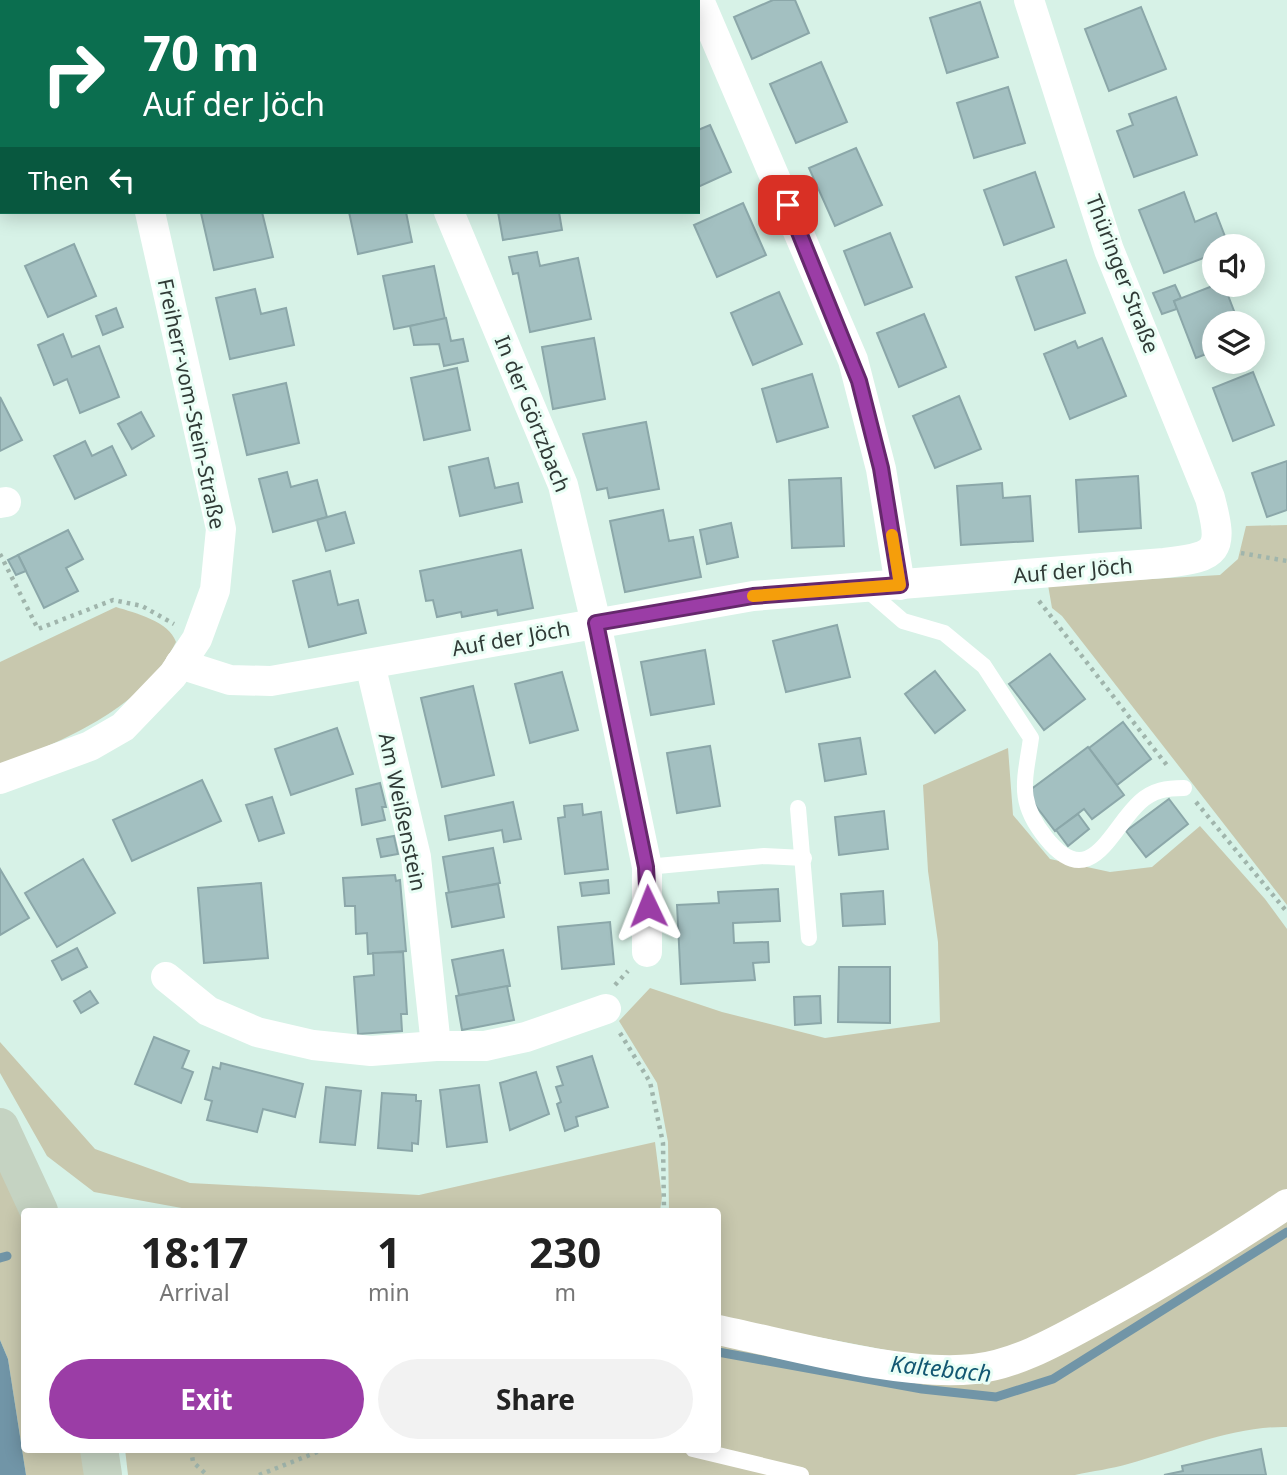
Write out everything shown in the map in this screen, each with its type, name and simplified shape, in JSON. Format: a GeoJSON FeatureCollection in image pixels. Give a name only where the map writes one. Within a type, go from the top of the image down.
{"type":"FeatureCollection","features":[{"type":"Feature","properties":{"kind":"main road"},"geometry":{"type":"LineString","coordinates":[[0,1127],[38,1208]]}},
{"type":"Feature","properties":{"kind":"main road"},"geometry":{"type":"LineString","coordinates":[[100,1453],[103,1475]]}},
{"type":"Feature","properties":{"kind":"street","name":"Thüringer Straße"},"geometry":{"type":"LineString","coordinates":[[1029,0],[1109,250],[1210,498],[1219,535],[1216,546]]}},
{"type":"Feature","properties":{"kind":"street"},"geometry":{"type":"LineString","coordinates":[[700,2],[853,360],[881,468],[900,585]]}},
{"type":"Feature","properties":{"kind":"street","name":"Freiherr-vom-Stein-Straße"},"geometry":{"type":"LineString","coordinates":[[0,779],[90,746],[123,727],[150,702],[197,639],[215,590],[221,529],[149,214]]}},
{"type":"Feature","properties":{"kind":"street","name":"In der Görtzbach"},"geometry":{"type":"LineString","coordinates":[[450,214],[564,485],[596,623],[646,867],[647,952]]}},
{"type":"Feature","properties":{"kind":"street","name":"Auf der Jöch"},"geometry":{"type":"LineString","coordinates":[[180,664],[230,680],[271,681],[753,596],[1186,561],[1200,557],[1216,546]]}},
{"type":"Feature","properties":{"kind":"street","name":"Am Weißenstein"},"geometry":{"type":"LineString","coordinates":[[370,664],[416,857],[436,1046]]}},
{"type":"Feature","properties":{"kind":"street"},"geometry":{"type":"LineString","coordinates":[[166,977],[208,1011],[257,1032],[313,1045],[371,1051],[436,1046],[485,1046],[526,1037],[606,1009]]}},
{"type":"Feature","properties":{"kind":"street"},"geometry":{"type":"LineString","coordinates":[[721,1331],[865,1360],[933,1369],[975,1369],[1017,1359],[1077,1331],[1166,1282],[1287,1203]]}},
{"type":"Feature","properties":{"kind":"lane"},"geometry":{"type":"LineString","coordinates":[[865,588],[903,621],[944,633],[985,666],[1031,738],[1022,795],[1041,832],[1056,851],[1076,861],[1094,856],[1109,844],[1141,802],[1161,789],[1184,788]]}},
{"type":"Feature","properties":{"kind":"lane"},"geometry":{"type":"LineString","coordinates":[[798,808],[809,938]]}},
{"type":"Feature","properties":{"kind":"lane"},"geometry":{"type":"LineString","coordinates":[[646,867],[764,856],[804,858]]}},
{"type":"Feature","properties":{"kind":"lane"},"geometry":{"type":"LineString","coordinates":[[710,1453],[801,1475]]}},
{"type":"Feature","properties":{"kind":"path"},"geometry":{"type":"LineString","coordinates":[[1216,546],[1266,560],[1287,561]]}},
{"type":"Feature","properties":{"kind":"path"},"geometry":{"type":"LineString","coordinates":[[0,554],[38,629],[113,600],[142,606],[178,627]]}},
{"type":"Feature","properties":{"kind":"path"},"geometry":{"type":"LineString","coordinates":[[1041,606],[1184,788],[1287,912]]}},
{"type":"Feature","properties":{"kind":"path"},"geometry":{"type":"LineString","coordinates":[[647,952],[609,990],[606,1009],[650,1082],[663,1143],[664,1208]]}},
{"type":"Feature","properties":{"kind":"path"},"geometry":{"type":"LineString","coordinates":[[191,1453],[192,1462],[207,1475]]}},
{"type":"Feature","properties":{"kind":"path"},"geometry":{"type":"LineString","coordinates":[[259,1475],[315,1453]]}},
{"type":"Feature","properties":{"kind":"green space"},"geometry":{"type":"Polygon","coordinates":[[[1287,525],[1287,905],[1062,616],[1052,608],[1048,585],[1220,575],[1238,559],[1246,526],[1287,525]]]}},
{"type":"Feature","properties":{"kind":"green space"},"geometry":{"type":"Polygon","coordinates":[[[116,607],[159,623],[172,635],[176,642],[161,666],[143,687],[100,720],[0,767],[0,662],[116,607]]]}},
{"type":"Feature","properties":{"kind":"green space"},"geometry":{"type":"Polygon","coordinates":[[[1008,748],[1013,815],[1050,859],[1110,872],[1152,867],[1200,826],[1265,899],[1287,929],[1287,1193],[1158,1276],[1012,1348],[971,1358],[928,1358],[721,1319],[721,1208],[669,1208],[668,1142],[657,1083],[619,1021],[650,988],[722,1012],[825,1038],[940,1022],[938,942],[928,871],[923,785],[1008,748]]]}},
{"type":"Feature","properties":{"kind":"green space"},"geometry":{"type":"Polygon","coordinates":[[[0,1042],[95,1149],[190,1183],[419,1195],[655,1142],[662,1197],[660,1208],[182,1208],[94,1192],[47,1156],[0,1073],[0,1042]]]}},
{"type":"Feature","properties":{"kind":"green space"},"geometry":{"type":"Polygon","coordinates":[[[0,1166],[21,1214],[21,1443],[8,1359],[0,1340],[0,1166]]]}},
{"type":"Feature","properties":{"kind":"green space"},"geometry":{"type":"Polygon","coordinates":[[[1287,1213],[1287,1427],[1247,1430],[1115,1467],[1075,1475],[128,1475],[125,1453],[721,1453],[721,1342],[979,1377],[1287,1213]]]}},
{"type":"Feature","properties":{"kind":"green space"},"geometry":{"type":"Polygon","coordinates":[[[23,1453],[85,1453],[88,1475],[26,1475],[23,1453]]]}},
{"type":"Feature","properties":{"kind":"water"},"geometry":{"type":"Polygon","coordinates":[[[0,1340],[8,1359],[26,1475],[0,1475],[0,1340]]]}},
{"type":"Feature","properties":{"kind":"building"},"geometry":{"type":"Polygon","coordinates":[[[773,0],[795,0],[809,33],[752,59],[734,17],[773,0]]]}},
{"type":"Feature","properties":{"kind":"building"},"geometry":{"type":"Polygon","coordinates":[[[980,2],[998,57],[947,73],[930,18],[980,2]]]}},
{"type":"Feature","properties":{"kind":"building"},"geometry":{"type":"Polygon","coordinates":[[[1141,7],[1166,69],[1109,91],[1085,29],[1141,7]]]}},
{"type":"Feature","properties":{"kind":"building"},"geometry":{"type":"Polygon","coordinates":[[[821,62],[847,122],[796,143],[770,84],[821,62]]]}},
{"type":"Feature","properties":{"kind":"building"},"geometry":{"type":"Polygon","coordinates":[[[1008,87],[1025,143],[974,158],[957,103],[1008,87]]]}},
{"type":"Feature","properties":{"kind":"building"},"geometry":{"type":"Polygon","coordinates":[[[1176,97],[1197,155],[1134,177],[1117,131],[1133,125],[1129,114],[1176,97]]]}},
{"type":"Feature","properties":{"kind":"building"},"geometry":{"type":"Polygon","coordinates":[[[710,125],[731,172],[700,186],[700,129],[710,125]]]}},
{"type":"Feature","properties":{"kind":"building"},"geometry":{"type":"Polygon","coordinates":[[[856,148],[882,205],[835,226],[809,168],[856,148]]]}},
{"type":"Feature","properties":{"kind":"building"},"geometry":{"type":"Polygon","coordinates":[[[1035,172],[1054,227],[1004,245],[984,190],[1035,172]]]}},
{"type":"Feature","properties":{"kind":"building"},"geometry":{"type":"Polygon","coordinates":[[[1184,192],[1195,222],[1216,213],[1224,234],[1202,234],[1202,259],[1164,273],[1139,210],[1184,192]]]}},
{"type":"Feature","properties":{"kind":"building"},"geometry":{"type":"Polygon","coordinates":[[[743,203],[766,255],[717,277],[694,225],[743,203]]]}},
{"type":"Feature","properties":{"kind":"building"},"geometry":{"type":"Polygon","coordinates":[[[201,214],[262,214],[273,257],[214,270],[201,214]]]}},
{"type":"Feature","properties":{"kind":"building"},"geometry":{"type":"Polygon","coordinates":[[[349,214],[406,214],[412,242],[358,254],[349,214]]]}},
{"type":"Feature","properties":{"kind":"building"},"geometry":{"type":"Polygon","coordinates":[[[498,214],[559,214],[562,230],[503,240],[498,214]]]}},
{"type":"Feature","properties":{"kind":"building"},"geometry":{"type":"Polygon","coordinates":[[[890,233],[912,287],[865,305],[844,251],[890,233]]]}},
{"type":"Feature","properties":{"kind":"building"},"geometry":{"type":"Polygon","coordinates":[[[74,244],[96,296],[48,317],[25,266],[74,244]]]}},
{"type":"Feature","properties":{"kind":"building"},"geometry":{"type":"Polygon","coordinates":[[[537,252],[540,266],[578,258],[591,319],[530,332],[518,273],[513,274],[509,257],[537,252]]]}},
{"type":"Feature","properties":{"kind":"building"},"geometry":{"type":"Polygon","coordinates":[[[1066,260],[1085,313],[1035,330],[1016,277],[1066,260]]]}},
{"type":"Feature","properties":{"kind":"building"},"geometry":{"type":"Polygon","coordinates":[[[434,266],[445,319],[394,329],[383,276],[434,266]]]}},
{"type":"Feature","properties":{"kind":"building"},"geometry":{"type":"Polygon","coordinates":[[[1175,285],[1181,298],[1174,301],[1177,309],[1162,314],[1153,293],[1175,285]]]}},
{"type":"Feature","properties":{"kind":"building"},"geometry":{"type":"Polygon","coordinates":[[[255,289],[261,314],[286,308],[294,345],[230,359],[216,298],[255,289]]]}},
{"type":"Feature","properties":{"kind":"building"},"geometry":{"type":"Polygon","coordinates":[[[1202,290],[1202,297],[1229,297],[1234,311],[1202,311],[1202,356],[1196,358],[1174,301],[1202,290]]]}},
{"type":"Feature","properties":{"kind":"building"},"geometry":{"type":"Polygon","coordinates":[[[779,292],[802,344],[753,365],[731,313],[779,292]]]}},
{"type":"Feature","properties":{"kind":"building"},"geometry":{"type":"Polygon","coordinates":[[[116,308],[123,327],[103,335],[96,316],[116,308]]]}},
{"type":"Feature","properties":{"kind":"building"},"geometry":{"type":"Polygon","coordinates":[[[924,314],[946,367],[899,387],[877,333],[924,314]]]}},
{"type":"Feature","properties":{"kind":"building"},"geometry":{"type":"Polygon","coordinates":[[[446,318],[451,341],[463,339],[468,361],[444,366],[439,344],[414,345],[410,326],[446,318]]]}},
{"type":"Feature","properties":{"kind":"building"},"geometry":{"type":"Polygon","coordinates":[[[63,334],[72,357],[99,346],[119,397],[80,413],[67,379],[54,385],[38,345],[63,334]]]}},
{"type":"Feature","properties":{"kind":"building"},"geometry":{"type":"Polygon","coordinates":[[[594,338],[605,399],[553,409],[542,347],[594,338]]]}},
{"type":"Feature","properties":{"kind":"building"},"geometry":{"type":"Polygon","coordinates":[[[1102,338],[1126,396],[1070,419],[1044,354],[1075,341],[1078,348],[1102,338]]]}},
{"type":"Feature","properties":{"kind":"building"},"geometry":{"type":"Polygon","coordinates":[[[457,368],[470,430],[424,440],[411,378],[457,368]]]}},
{"type":"Feature","properties":{"kind":"building"},"geometry":{"type":"Polygon","coordinates":[[[812,374],[828,427],[777,442],[762,389],[812,374]]]}},
{"type":"Feature","properties":{"kind":"building"},"geometry":{"type":"Polygon","coordinates":[[[1254,374],[1274,425],[1233,441],[1213,388],[1254,374]]]}},
{"type":"Feature","properties":{"kind":"building"},"geometry":{"type":"Polygon","coordinates":[[[286,383],[299,443],[247,455],[233,395],[286,383]]]}},
{"type":"Feature","properties":{"kind":"building"},"geometry":{"type":"Polygon","coordinates":[[[959,396],[981,449],[935,468],[913,416],[959,396]]]}},
{"type":"Feature","properties":{"kind":"building"},"geometry":{"type":"Polygon","coordinates":[[[0,397],[22,440],[0,451],[0,397]]]}},
{"type":"Feature","properties":{"kind":"building"},"geometry":{"type":"Polygon","coordinates":[[[141,412],[154,436],[132,449],[118,424],[141,412]]]}},
{"type":"Feature","properties":{"kind":"building"},"geometry":{"type":"Polygon","coordinates":[[[646,422],[659,489],[609,498],[607,488],[597,490],[583,434],[646,422]]]}},
{"type":"Feature","properties":{"kind":"building"},"geometry":{"type":"Polygon","coordinates":[[[85,441],[92,456],[112,446],[126,475],[75,499],[54,456],[85,441]]]}},
{"type":"Feature","properties":{"kind":"building"},"geometry":{"type":"Polygon","coordinates":[[[488,458],[495,488],[518,483],[522,502],[460,516],[449,467],[488,458]]]}},
{"type":"Feature","properties":{"kind":"building"},"geometry":{"type":"Polygon","coordinates":[[[1287,461],[1287,510],[1267,517],[1252,473],[1287,461]]]}},
{"type":"Feature","properties":{"kind":"building"},"geometry":{"type":"Polygon","coordinates":[[[287,472],[291,487],[317,480],[327,517],[273,532],[259,479],[287,472]]]}},
{"type":"Feature","properties":{"kind":"building"},"geometry":{"type":"Polygon","coordinates":[[[1138,476],[1141,528],[1079,532],[1076,480],[1138,476]]]}},
{"type":"Feature","properties":{"kind":"building"},"geometry":{"type":"Polygon","coordinates":[[[841,478],[844,546],[792,548],[789,480],[841,478]]]}},
{"type":"Feature","properties":{"kind":"building"},"geometry":{"type":"Polygon","coordinates":[[[1002,483],[1003,498],[1030,496],[1033,541],[961,545],[957,486],[1002,483]]]}},
{"type":"Feature","properties":{"kind":"building"},"geometry":{"type":"Polygon","coordinates":[[[663,510],[669,541],[693,537],[701,577],[625,592],[610,521],[663,510]]]}},
{"type":"Feature","properties":{"kind":"building"},"geometry":{"type":"Polygon","coordinates":[[[345,512],[354,543],[326,551],[317,520],[345,512]]]}},
{"type":"Feature","properties":{"kind":"building"},"geometry":{"type":"Polygon","coordinates":[[[731,523],[738,557],[707,564],[700,530],[731,523]]]}},
{"type":"Feature","properties":{"kind":"building"},"geometry":{"type":"Polygon","coordinates":[[[68,530],[83,559],[66,568],[78,591],[44,608],[18,555],[68,530]]]}},
{"type":"Feature","properties":{"kind":"building"},"geometry":{"type":"Polygon","coordinates":[[[521,550],[533,608],[498,615],[497,610],[462,617],[461,612],[437,617],[433,600],[426,601],[420,571],[521,550]]]}},
{"type":"Feature","properties":{"kind":"building"},"geometry":{"type":"Polygon","coordinates":[[[18,555],[26,571],[16,575],[8,560],[18,555]]]}},
{"type":"Feature","properties":{"kind":"building"},"geometry":{"type":"Polygon","coordinates":[[[330,571],[338,605],[358,600],[366,633],[309,647],[293,581],[330,571]]]}},
{"type":"Feature","properties":{"kind":"building"},"geometry":{"type":"Polygon","coordinates":[[[837,625],[850,677],[786,692],[773,641],[837,625]]]}},
{"type":"Feature","properties":{"kind":"building"},"geometry":{"type":"Polygon","coordinates":[[[705,650],[714,704],[651,715],[641,662],[705,650]]]}},
{"type":"Feature","properties":{"kind":"building"},"geometry":{"type":"Polygon","coordinates":[[[1050,654],[1085,699],[1044,730],[1009,684],[1050,654]]]}},
{"type":"Feature","properties":{"kind":"building"},"geometry":{"type":"Polygon","coordinates":[[[935,671],[965,710],[935,733],[905,694],[935,671]]]}},
{"type":"Feature","properties":{"kind":"building"},"geometry":{"type":"Polygon","coordinates":[[[562,672],[578,730],[530,743],[515,684],[562,672]]]}},
{"type":"Feature","properties":{"kind":"building"},"geometry":{"type":"Polygon","coordinates":[[[473,686],[494,775],[442,787],[421,698],[473,686]]]}},
{"type":"Feature","properties":{"kind":"building"},"geometry":{"type":"Polygon","coordinates":[[[1123,722],[1151,759],[1117,785],[1089,748],[1123,722]]]}},
{"type":"Feature","properties":{"kind":"building"},"geometry":{"type":"Polygon","coordinates":[[[337,728],[353,774],[291,795],[275,749],[337,728]]]}},
{"type":"Feature","properties":{"kind":"building"},"geometry":{"type":"Polygon","coordinates":[[[860,738],[866,774],[825,781],[819,744],[860,738]]]}},
{"type":"Feature","properties":{"kind":"building"},"geometry":{"type":"Polygon","coordinates":[[[710,746],[720,806],[677,813],[667,753],[710,746]]]}},
{"type":"Feature","properties":{"kind":"building"},"geometry":{"type":"Polygon","coordinates":[[[1088,747],[1124,795],[1092,819],[1084,809],[1055,831],[1026,793],[1088,747]]]}},
{"type":"Feature","properties":{"kind":"building"},"geometry":{"type":"Polygon","coordinates":[[[202,780],[221,821],[132,861],[113,820],[202,780]]]}},
{"type":"Feature","properties":{"kind":"building"},"geometry":{"type":"Polygon","coordinates":[[[380,783],[386,807],[382,807],[385,820],[362,825],[356,789],[380,783]]]}},
{"type":"Feature","properties":{"kind":"building"},"geometry":{"type":"Polygon","coordinates":[[[272,797],[284,833],[259,841],[246,805],[272,797]]]}},
{"type":"Feature","properties":{"kind":"building"},"geometry":{"type":"Polygon","coordinates":[[[1169,799],[1188,824],[1146,857],[1126,831],[1169,799]]]}},
{"type":"Feature","properties":{"kind":"building"},"geometry":{"type":"Polygon","coordinates":[[[513,802],[521,839],[504,842],[502,830],[449,840],[445,816],[513,802]]]}},
{"type":"Feature","properties":{"kind":"building"},"geometry":{"type":"Polygon","coordinates":[[[582,804],[583,815],[601,812],[608,869],[565,874],[558,818],[565,817],[564,806],[582,804]]]}},
{"type":"Feature","properties":{"kind":"building"},"geometry":{"type":"Polygon","coordinates":[[[884,811],[888,849],[839,855],[835,817],[884,811]]]}},
{"type":"Feature","properties":{"kind":"building"},"geometry":{"type":"Polygon","coordinates":[[[1078,814],[1089,829],[1068,846],[1056,830],[1078,814]]]}},
{"type":"Feature","properties":{"kind":"building"},"geometry":{"type":"Polygon","coordinates":[[[394,836],[398,854],[381,857],[377,839],[394,836]]]}},
{"type":"Feature","properties":{"kind":"building"},"geometry":{"type":"Polygon","coordinates":[[[493,848],[500,883],[449,893],[443,857],[493,848]]]}},
{"type":"Feature","properties":{"kind":"building"},"geometry":{"type":"Polygon","coordinates":[[[83,859],[115,913],[57,947],[25,893],[83,859]]]}},
{"type":"Feature","properties":{"kind":"building"},"geometry":{"type":"Polygon","coordinates":[[[0,869],[29,918],[0,935],[0,869]]]}},
{"type":"Feature","properties":{"kind":"building"},"geometry":{"type":"Polygon","coordinates":[[[395,875],[396,881],[400,880],[406,951],[368,954],[367,933],[356,934],[355,906],[345,906],[343,878],[395,875]]]}},
{"type":"Feature","properties":{"kind":"building"},"geometry":{"type":"Polygon","coordinates":[[[608,880],[609,893],[582,896],[580,883],[608,880]]]}},
{"type":"Feature","properties":{"kind":"building"},"geometry":{"type":"Polygon","coordinates":[[[261,883],[268,958],[204,963],[198,888],[261,883]]]}},
{"type":"Feature","properties":{"kind":"building"},"geometry":{"type":"Polygon","coordinates":[[[498,884],[504,917],[452,927],[446,893],[498,884]]]}},
{"type":"Feature","properties":{"kind":"building"},"geometry":{"type":"Polygon","coordinates":[[[778,889],[780,921],[733,923],[734,943],[768,942],[769,962],[753,963],[755,980],[681,984],[677,905],[719,903],[718,892],[778,889]]]}},
{"type":"Feature","properties":{"kind":"building"},"geometry":{"type":"Polygon","coordinates":[[[883,891],[885,924],[843,926],[841,894],[883,891]]]}},
{"type":"Feature","properties":{"kind":"building"},"geometry":{"type":"Polygon","coordinates":[[[610,922],[614,964],[562,969],[558,927],[610,922]]]}},
{"type":"Feature","properties":{"kind":"building"},"geometry":{"type":"Polygon","coordinates":[[[77,948],[87,967],[62,980],[52,961],[77,948]]]}},
{"type":"Feature","properties":{"kind":"building"},"geometry":{"type":"Polygon","coordinates":[[[503,950],[510,986],[459,995],[452,960],[503,950]]]}},
{"type":"Feature","properties":{"kind":"building"},"geometry":{"type":"Polygon","coordinates":[[[403,952],[407,1014],[401,1014],[402,1031],[358,1034],[354,977],[374,975],[373,953],[403,952]]]}},
{"type":"Feature","properties":{"kind":"building"},"geometry":{"type":"Polygon","coordinates":[[[839,967],[890,967],[890,1023],[838,1022],[839,967]]]}},
{"type":"Feature","properties":{"kind":"building"},"geometry":{"type":"Polygon","coordinates":[[[507,986],[514,1020],[462,1030],[456,996],[507,986]]]}},
{"type":"Feature","properties":{"kind":"building"},"geometry":{"type":"Polygon","coordinates":[[[90,991],[98,1003],[81,1013],[74,1001],[90,991]]]}},
{"type":"Feature","properties":{"kind":"building"},"geometry":{"type":"Polygon","coordinates":[[[820,996],[821,1023],[795,1025],[794,997],[820,996]]]}},
{"type":"Feature","properties":{"kind":"building"},"geometry":{"type":"Polygon","coordinates":[[[154,1037],[189,1051],[182,1068],[193,1072],[181,1103],[135,1084],[154,1037]]]}},
{"type":"Feature","properties":{"kind":"building"},"geometry":{"type":"Polygon","coordinates":[[[592,1056],[608,1107],[576,1117],[578,1126],[565,1131],[557,1104],[561,1102],[556,1087],[563,1085],[557,1067],[592,1056]]]}},
{"type":"Feature","properties":{"kind":"building"},"geometry":{"type":"Polygon","coordinates":[[[221,1063],[303,1084],[295,1117],[263,1109],[257,1132],[207,1120],[212,1101],[205,1099],[213,1067],[220,1069],[221,1063]]]}},
{"type":"Feature","properties":{"kind":"building"},"geometry":{"type":"Polygon","coordinates":[[[536,1072],[549,1114],[510,1130],[500,1083],[536,1072]]]}},
{"type":"Feature","properties":{"kind":"building"},"geometry":{"type":"Polygon","coordinates":[[[479,1085],[487,1142],[447,1147],[440,1090],[479,1085]]]}},
{"type":"Feature","properties":{"kind":"building"},"geometry":{"type":"Polygon","coordinates":[[[326,1087],[361,1091],[355,1145],[320,1142],[326,1087]]]}},
{"type":"Feature","properties":{"kind":"building"},"geometry":{"type":"Polygon","coordinates":[[[382,1093],[416,1095],[416,1101],[421,1101],[418,1144],[412,1143],[412,1151],[378,1148],[382,1093]]]}},
{"type":"Feature","properties":{"kind":"building"},"geometry":{"type":"Polygon","coordinates":[[[1261,1449],[1266,1475],[1164,1475],[1183,1471],[1182,1466],[1261,1449]]]}},
{"type":"Feature","properties":{"kind":"waterway","name":"Kaltebach"},"geometry":{"type":"LineString","coordinates":[[721,1353],[922,1389],[996,1397],[1053,1379],[1287,1232]]}},
{"type":"Feature","properties":{"kind":"waterway","name":"Kaltebach"},"geometry":{"type":"LineString","coordinates":[[0,1258],[7,1256]]}},
{"type":"Feature","properties":{"kind":"slow traffic"},"geometry":{"type":"LineString","coordinates":[[753,596],[900,585],[892,535]]}},
{"type":"Feature","properties":{"kind":"route"},"geometry":{"type":"LineString","coordinates":[[648,906],[646,867],[596,623],[753,596],[900,585],[881,468],[853,360],[788,205]]}}]}
